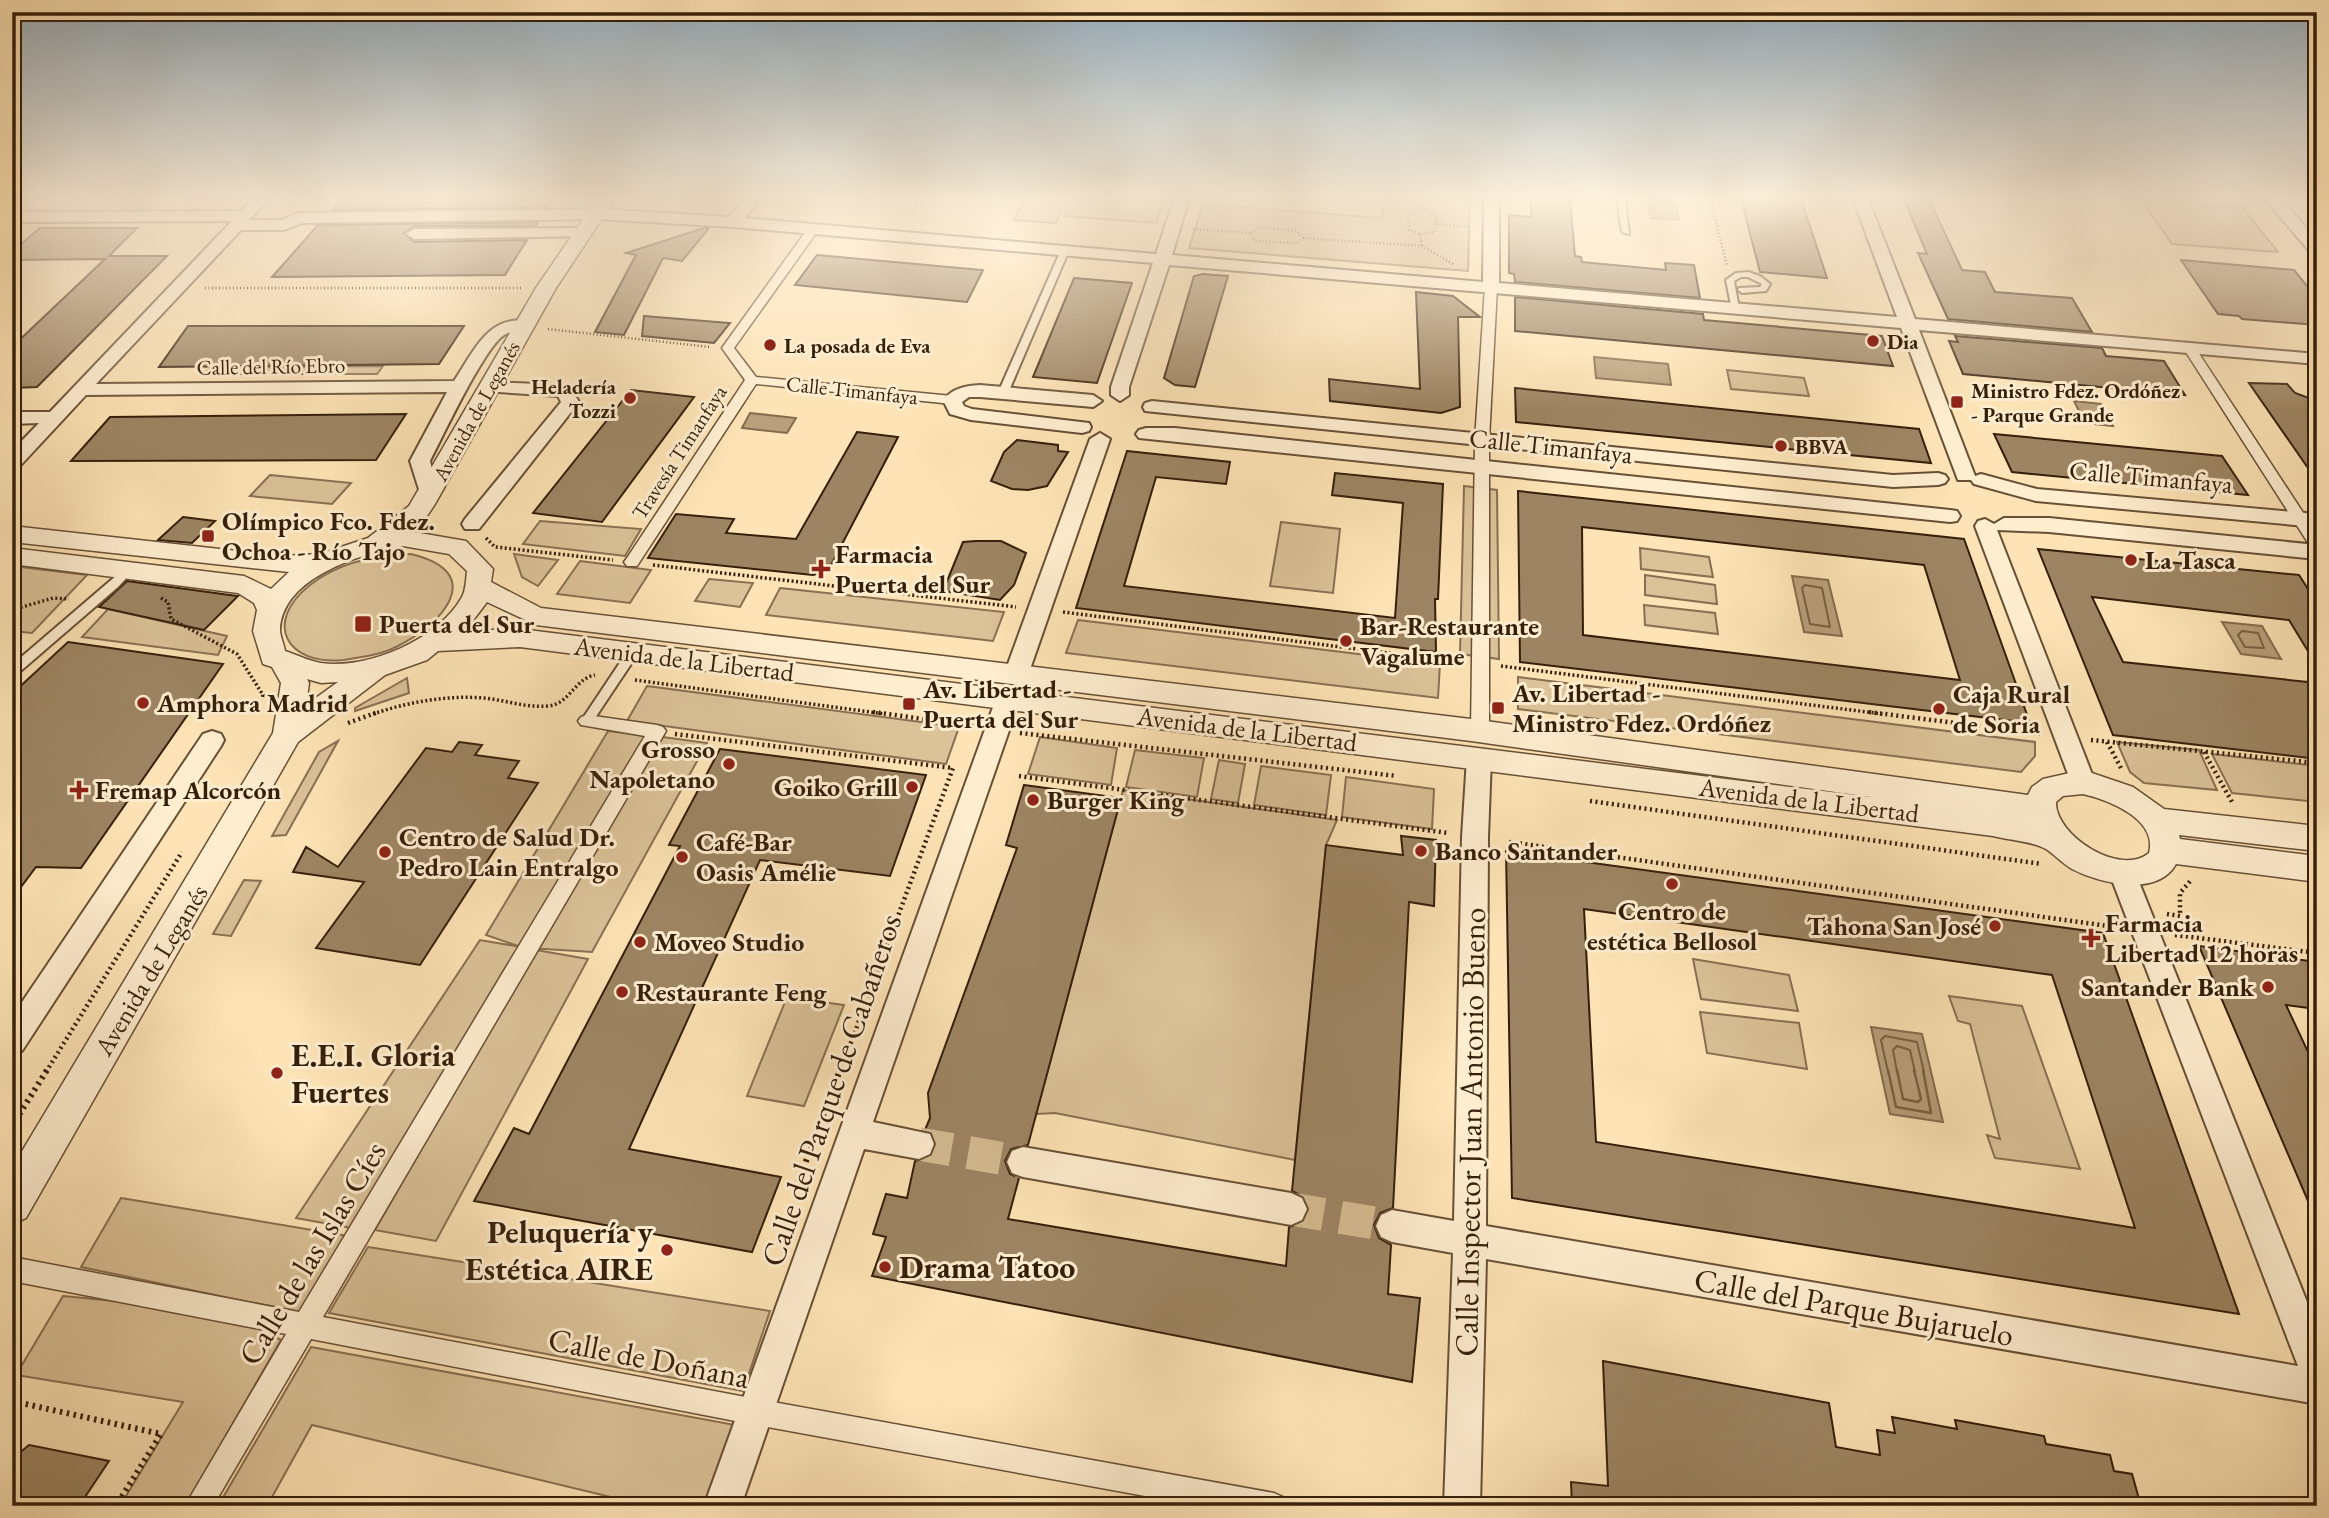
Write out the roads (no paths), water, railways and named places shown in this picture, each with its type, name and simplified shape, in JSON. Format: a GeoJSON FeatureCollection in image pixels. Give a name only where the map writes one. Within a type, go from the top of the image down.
{"type":"FeatureCollection","features":[{"type":"Feature","properties":{"kind":"street"},"geometry":{"type":"LineString","coordinates":[[12,463],[196,270]]}},
{"type":"Feature","properties":{"kind":"street","name":"Avenida de Leganés"},"geometry":{"type":"LineString","coordinates":[[376,542],[424,503],[558,270]]}},
{"type":"Feature","properties":{"kind":"street","name":"Travesía Timanfaya"},"geometry":{"type":"LineString","coordinates":[[632,562],[752,380],[728,348],[784,270]]}},
{"type":"Feature","properties":{"kind":"street"},"geometry":{"type":"LineString","coordinates":[[1119,395],[1157,270]]}},
{"type":"Feature","properties":{"kind":"street"},"geometry":{"type":"LineString","coordinates":[[1331,270],[1491,281],[1735,309],[2317,359]]}},
{"type":"Feature","properties":{"kind":"street","name":"Calle Inspector Juan Antonio Bueno"},"geometry":{"type":"LineString","coordinates":[[1462,1506],[1470,1240],[1475,850],[1480,745],[1482,440],[1491,270]]}},
{"type":"Feature","properties":{"kind":"street"},"geometry":{"type":"LineString","coordinates":[[1888,270],[1973,478],[2005,493],[2017,509],[2015,518],[1995,526]]}},
{"type":"Feature","properties":{"kind":"street","name":"Avenida de Leganés"},"geometry":{"type":"LineString","coordinates":[[430,539],[420,461],[459,386],[495,333],[510,326],[524,326]]}},
{"type":"Feature","properties":{"kind":"street"},"geometry":{"type":"LineString","coordinates":[[2190,349],[2308,521],[2317,546]]}},
{"type":"Feature","properties":{"kind":"street","name":"Calle Timanfaya"},"geometry":{"type":"LineString","coordinates":[[752,380],[952,400],[965,392],[1093,401],[1119,395],[1133,397],[1152,407],[1893,481],[1973,478],[2036,495],[2308,521]]}},
{"type":"Feature","properties":{"kind":"street","name":"Calle del Río Ebro"},"geometry":{"type":"LineString","coordinates":[[84,390],[459,386]]}},
{"type":"Feature","properties":{"kind":"street"},"geometry":{"type":"LineString","coordinates":[[472,524],[570,402],[564,391],[489,387]]}},
{"type":"Feature","properties":{"kind":"street","name":"Calle Timanfaya"},"geometry":{"type":"LineString","coordinates":[[952,400],[957,410],[971,414],[1082,427]]}},
{"type":"Feature","properties":{"kind":"street"},"geometry":{"type":"LineString","coordinates":[[1093,401],[1083,408],[1079,419],[1082,427],[1122,438]]}},
{"type":"Feature","properties":{"kind":"street","name":"Calle del Parque de Cabañeros"},"geometry":{"type":"LineString","coordinates":[[722,1506],[1041,610],[1122,438],[1155,426],[1157,415],[1152,407]]}},
{"type":"Feature","properties":{"kind":"street"},"geometry":{"type":"LineString","coordinates":[[12,418],[57,417]]}},
{"type":"Feature","properties":{"kind":"street","name":"Calle Timanfaya"},"geometry":{"type":"LineString","coordinates":[[1122,438],[1482,467],[1951,516],[1995,526]]}},
{"type":"Feature","properties":{"kind":"street"},"geometry":{"type":"LineString","coordinates":[[1938,479],[1931,484],[1929,492],[1939,509],[1951,516]]}},
{"type":"Feature","properties":{"kind":"street"},"geometry":{"type":"LineString","coordinates":[[1995,526],[2049,525],[2317,552]]}},
{"type":"Feature","properties":{"kind":"street"},"geometry":{"type":"LineString","coordinates":[[1995,526],[2083,782]]}},
{"type":"Feature","properties":{"kind":"street"},"geometry":{"type":"LineString","coordinates":[[12,534],[282,564],[323,562]]}},
{"type":"Feature","properties":{"kind":"street"},"geometry":{"type":"LineString","coordinates":[[403,538],[430,539],[454,544],[471,555],[480,570],[481,588],[474,606],[438,642],[419,653],[376,669],[339,674],[307,672],[273,657],[264,629],[270,609],[283,592],[323,562],[349,550],[403,538]]}},
{"type":"Feature","properties":{"kind":"street"},"geometry":{"type":"LineString","coordinates":[[12,556],[244,585],[264,597],[270,609]]}},
{"type":"Feature","properties":{"kind":"street","name":"Avenida de la Libertad"},"geometry":{"type":"LineString","coordinates":[[481,588],[537,616],[1012,687],[1480,745],[2039,808]]}},
{"type":"Feature","properties":{"kind":"street","name":"Avenida de la Libertad"},"geometry":{"type":"LineString","coordinates":[[438,642],[520,638],[633,652],[1012,687]]}},
{"type":"Feature","properties":{"kind":"street","name":"Avenida de Leganés"},"geometry":{"type":"LineString","coordinates":[[284,664],[295,683],[289,734]]}},
{"type":"Feature","properties":{"kind":"street","name":"Avenida de Leganés"},"geometry":{"type":"LineString","coordinates":[[12,1205],[289,734],[376,669]]}},
{"type":"Feature","properties":{"kind":"street","name":"Calle de las Islas Cíes"},"geometry":{"type":"LineString","coordinates":[[198,1506],[657,731],[587,721]]}},
{"type":"Feature","properties":{"kind":"street"},"geometry":{"type":"LineString","coordinates":[[12,1042],[212,740]]}},
{"type":"Feature","properties":{"kind":"street","name":"Avenida de la Libertad"},"geometry":{"type":"LineString","coordinates":[[1480,745],[1993,824],[2052,851]]}},
{"type":"Feature","properties":{"kind":"street"},"geometry":{"type":"LineString","coordinates":[[2083,782],[2123,795],[2155,820],[2164,835],[2166,850],[2162,860],[2153,868],[2122,872],[2052,851],[2039,808],[2042,796],[2051,787],[2083,782]]}},
{"type":"Feature","properties":{"kind":"street"},"geometry":{"type":"LineString","coordinates":[[2155,820],[2317,839]]}},
{"type":"Feature","properties":{"kind":"street"},"geometry":{"type":"LineString","coordinates":[[2166,850],[2317,869]]}},
{"type":"Feature","properties":{"kind":"street"},"geometry":{"type":"LineString","coordinates":[[2122,872],[2317,1371]]}},
{"type":"Feature","properties":{"kind":"street"},"geometry":{"type":"LineString","coordinates":[[854,1133],[919,1144]]}},
{"type":"Feature","properties":{"kind":"street"},"geometry":{"type":"LineString","coordinates":[[1023,1162],[1291,1209]]}},
{"type":"Feature","properties":{"kind":"street","name":"Calle del Parque Bujaruelo"},"geometry":{"type":"LineString","coordinates":[[1392,1226],[2317,1387]]}},
{"type":"Feature","properties":{"kind":"street","name":"Calle de Doñana"},"geometry":{"type":"LineString","coordinates":[[12,1269],[755,1412],[1274,1506]]}},
{"type":"Feature","properties":{"kind":"lane"},"geometry":{"type":"LineString","coordinates":[[1003,393],[1056,270]]}},
{"type":"Feature","properties":{"kind":"lane"},"geometry":{"type":"LineString","coordinates":[[1735,309],[1730,280],[1746,273],[1759,277],[1766,284],[1763,289],[1742,290]]}},
{"type":"Feature","properties":{"kind":"lane"},"geometry":{"type":"LineString","coordinates":[[12,286],[15,293],[12,295]]}},
{"type":"Feature","properties":{"kind":"lane"},"geometry":{"type":"LineString","coordinates":[[12,672],[47,639],[98,601],[128,570]]}},
{"type":"Feature","properties":{"kind":"lane"},"geometry":{"type":"LineString","coordinates":[[587,721],[633,652]]}},
{"type":"Feature","properties":{"kind":"water"},"geometry":{"type":"Polygon","coordinates":[[[1594,357],[1668,364],[1671,385],[1596,378],[1594,357]]]}},
{"type":"Feature","properties":{"kind":"water"},"geometry":{"type":"Polygon","coordinates":[[[2074,401],[2101,404],[2113,426],[2085,423],[2074,401]]]}},
{"type":"Feature","properties":{"kind":"water"},"geometry":{"type":"Polygon","coordinates":[[[750,413],[796,418],[787,433],[742,428],[750,413]]]}},
{"type":"Feature","properties":{"kind":"water"},"geometry":{"type":"Polygon","coordinates":[[[1792,576],[1828,580],[1842,636],[1804,632],[1792,576]]]}},
{"type":"Feature","properties":{"kind":"water"},"geometry":{"type":"Polygon","coordinates":[[[2222,622],[2262,626],[2281,659],[2241,654],[2222,622]]]}},
{"type":"Feature","properties":{"kind":"water"},"geometry":{"type":"Polygon","coordinates":[[[1871,1027],[1922,1034],[1943,1122],[1890,1114],[1871,1027]]]}},
{"type":"Feature","properties":{"kind":"tunnel"},"geometry":{"type":"LineString","coordinates":[[919,1144],[1023,1162]]}},
{"type":"Feature","properties":{"kind":"tunnel"},"geometry":{"type":"LineString","coordinates":[[1291,1209],[1392,1226]]}},
{"type":"Feature","properties":{"kind":"place","name":"Dia"},"geometry":{"type":"Point","coordinates":[1873,341]}},
{"type":"Feature","properties":{"kind":"place","name":"La posada de Eva"},"geometry":{"type":"Point","coordinates":[770,345]}},
{"type":"Feature","properties":{"kind":"place","name":"Heladería Tozzi"},"geometry":{"type":"Point","coordinates":[630,398]}},
{"type":"Feature","properties":{"kind":"place","name":"Ministro Fdez. Ordóñez - Parque Grande"},"geometry":{"type":"Point","coordinates":[1957,402]}},
{"type":"Feature","properties":{"kind":"place","name":"BBVA"},"geometry":{"type":"Point","coordinates":[1781,446]}},
{"type":"Feature","properties":{"kind":"place","name":"Olímpico Fco. Fdez. Ochoa - Río Tajo"},"geometry":{"type":"Point","coordinates":[208,536]}},
{"type":"Feature","properties":{"kind":"place","name":"La Tasca"},"geometry":{"type":"Point","coordinates":[2131,560]}},
{"type":"Feature","properties":{"kind":"place","name":"Farmacia Puerta del Sur"},"geometry":{"type":"Point","coordinates":[821,569]}},
{"type":"Feature","properties":{"kind":"place","name":"Puerta del Sur"},"geometry":{"type":"Point","coordinates":[363,624]}},
{"type":"Feature","properties":{"kind":"place","name":"Bar-Restaurante Vagalume"},"geometry":{"type":"Point","coordinates":[1346,641]}},
{"type":"Feature","properties":{"kind":"place","name":"Amphora Madrid"},"geometry":{"type":"Point","coordinates":[143,703]}},
{"type":"Feature","properties":{"kind":"place","name":"Av. Libertad - Puerta del Sur"},"geometry":{"type":"Point","coordinates":[909,704]}},
{"type":"Feature","properties":{"kind":"place","name":"Av. Libertad - Ministro Fdez. Ordóñez"},"geometry":{"type":"Point","coordinates":[1498,708]}},
{"type":"Feature","properties":{"kind":"place","name":"Caja Rural de Soria"},"geometry":{"type":"Point","coordinates":[1939,709]}},
{"type":"Feature","properties":{"kind":"place","name":"Grosso Napoletano"},"geometry":{"type":"Point","coordinates":[729,764]}},
{"type":"Feature","properties":{"kind":"place","name":"Goiko Grill"},"geometry":{"type":"Point","coordinates":[912,787]}},
{"type":"Feature","properties":{"kind":"place","name":"Fremap Alcorcón"},"geometry":{"type":"Point","coordinates":[79,790]}},
{"type":"Feature","properties":{"kind":"place","name":"Burger King"},"geometry":{"type":"Point","coordinates":[1033,800]}},
{"type":"Feature","properties":{"kind":"place","name":"Banco Santander"},"geometry":{"type":"Point","coordinates":[1421,851]}},
{"type":"Feature","properties":{"kind":"place","name":"Centro de Salud Dr. Pedro Lain Entralgo"},"geometry":{"type":"Point","coordinates":[385,852]}},
{"type":"Feature","properties":{"kind":"place","name":"Café-Bar Oasis Amélie"},"geometry":{"type":"Point","coordinates":[682,857]}},
{"type":"Feature","properties":{"kind":"place","name":"Centro de estética Bellosol"},"geometry":{"type":"Point","coordinates":[1672,884]}},
{"type":"Feature","properties":{"kind":"place","name":"Tahona San José"},"geometry":{"type":"Point","coordinates":[1995,926]}},
{"type":"Feature","properties":{"kind":"place","name":"Farmacia Libertad 12 horas"},"geometry":{"type":"Point","coordinates":[2091,938]}},
{"type":"Feature","properties":{"kind":"place","name":"Moveo Studio"},"geometry":{"type":"Point","coordinates":[640,942]}},
{"type":"Feature","properties":{"kind":"place","name":"Santander Bank"},"geometry":{"type":"Point","coordinates":[2268,987]}},
{"type":"Feature","properties":{"kind":"place","name":"Restaurante Feng"},"geometry":{"type":"Point","coordinates":[622,992]}},
{"type":"Feature","properties":{"kind":"place","name":"E.E.I. Gloria Fuertes"},"geometry":{"type":"Point","coordinates":[277,1073]}},
{"type":"Feature","properties":{"kind":"place","name":"Peluquería y Estética AIRE"},"geometry":{"type":"Point","coordinates":[667,1250]}},
{"type":"Feature","properties":{"kind":"place","name":"Drama Tatoo"},"geometry":{"type":"Point","coordinates":[885,1267]}}]}
